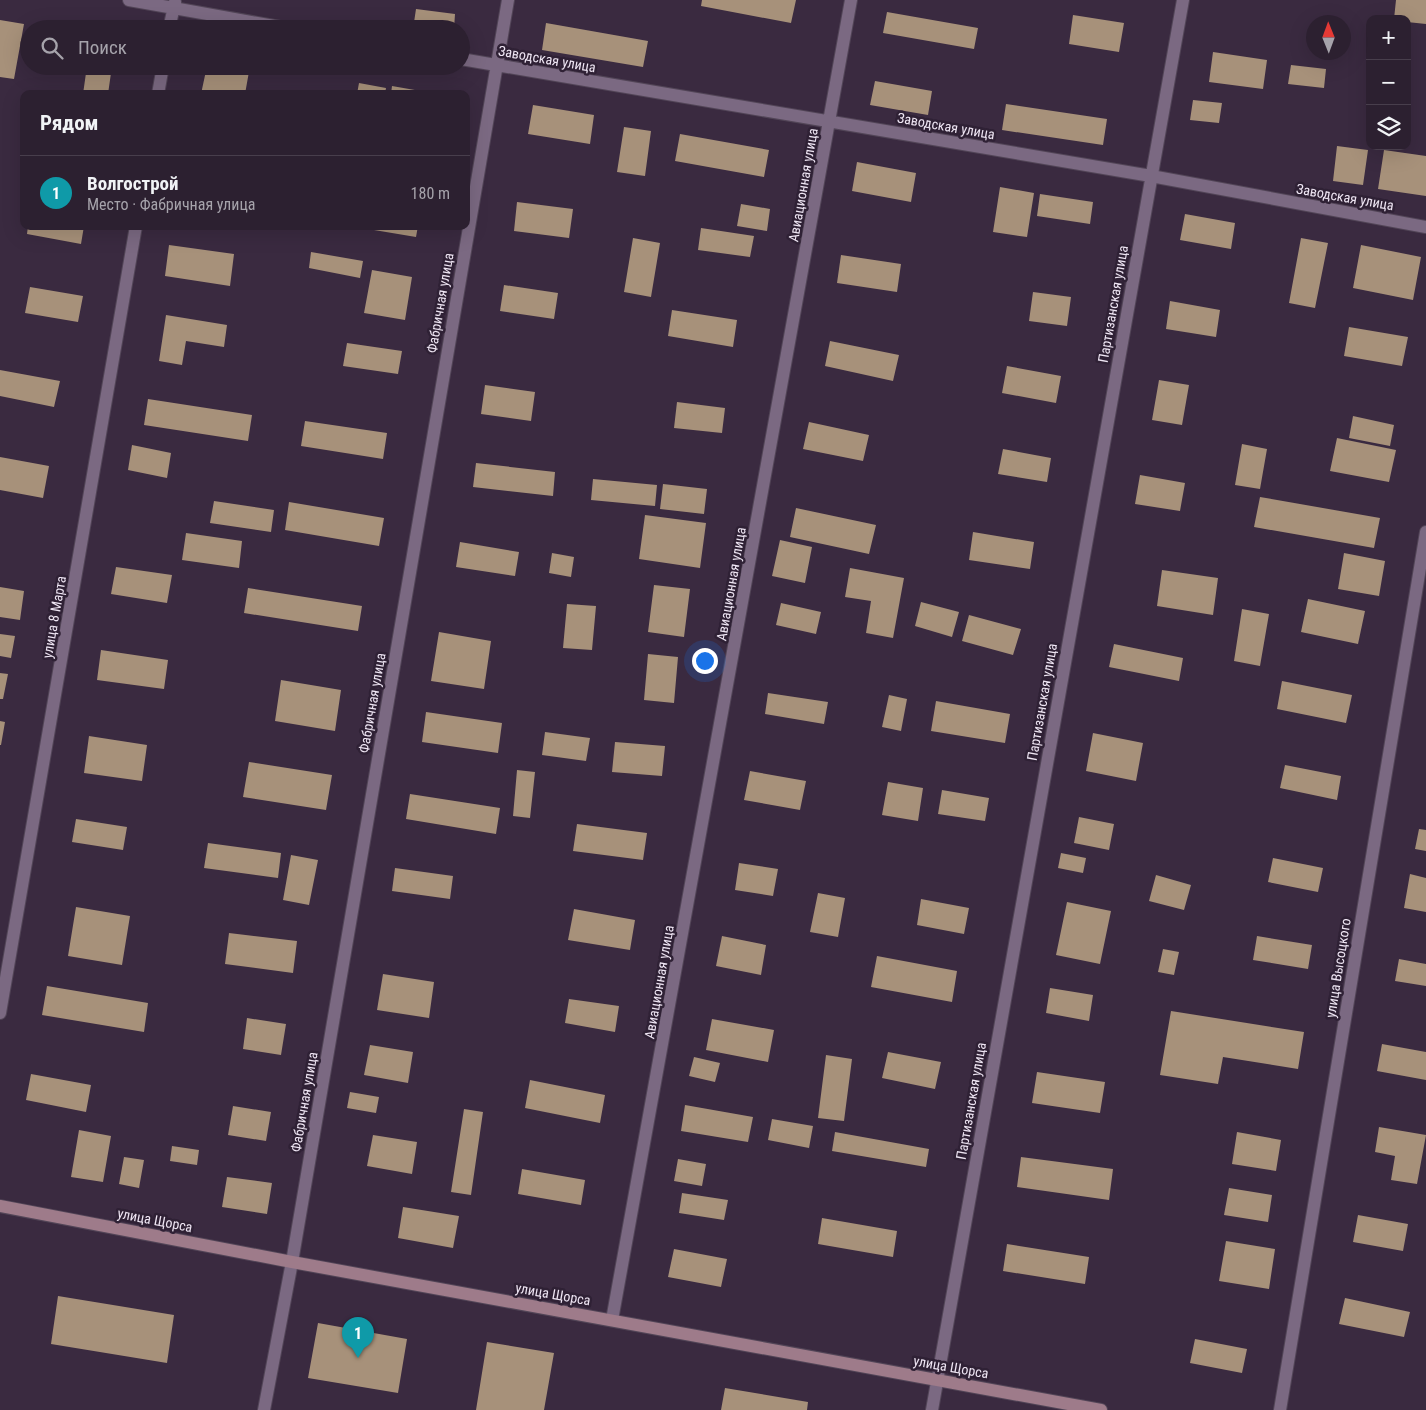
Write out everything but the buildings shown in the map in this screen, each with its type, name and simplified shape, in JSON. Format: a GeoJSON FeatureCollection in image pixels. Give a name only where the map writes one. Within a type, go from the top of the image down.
{"type":"FeatureCollection","features":[{"type":"Feature","properties":{"kind":"main road","name":"улица Щорса"},"geometry":{"type":"LineString","coordinates":[[0,1206],[292,1262],[1101,1410]]}},
{"type":"Feature","properties":{"kind":"street"},"geometry":{"type":"LineString","coordinates":[[129,0],[175,4],[249,20]]}},
{"type":"Feature","properties":{"kind":"street","name":"Фабричная улица"},"geometry":{"type":"LineString","coordinates":[[470,218],[508,0]]}},
{"type":"Feature","properties":{"kind":"street","name":"Авиационная улица"},"geometry":{"type":"LineString","coordinates":[[612,1320],[851,0]]}},
{"type":"Feature","properties":{"kind":"street","name":"Партизанская улица"},"geometry":{"type":"LineString","coordinates":[[932,1410],[1183,0]]}},
{"type":"Feature","properties":{"kind":"street"},"geometry":{"type":"LineString","coordinates":[[171,20],[175,4]]}},
{"type":"Feature","properties":{"kind":"street","name":"Заводская улица"},"geometry":{"type":"LineString","coordinates":[[470,61],[1151,176],[1426,226]]}},
{"type":"Feature","properties":{"kind":"street"},"geometry":{"type":"LineString","coordinates":[[159,90],[161,75]]}},
{"type":"Feature","properties":{"kind":"street","name":"улица 8 Марта"},"geometry":{"type":"LineString","coordinates":[[0,1013],[135,230]]}},
{"type":"Feature","properties":{"kind":"street","name":"Фабричная улица"},"geometry":{"type":"LineString","coordinates":[[264,1410],[292,1262],[468,230]]}},
{"type":"Feature","properties":{"kind":"street","name":"улица Высоцкого"},"geometry":{"type":"LineString","coordinates":[[1280,1410],[1426,532]]}},
{"type":"Feature","properties":{"kind":"place","name":"Волгострой"},"geometry":{"type":"Point","coordinates":[358,1358]}}]}
